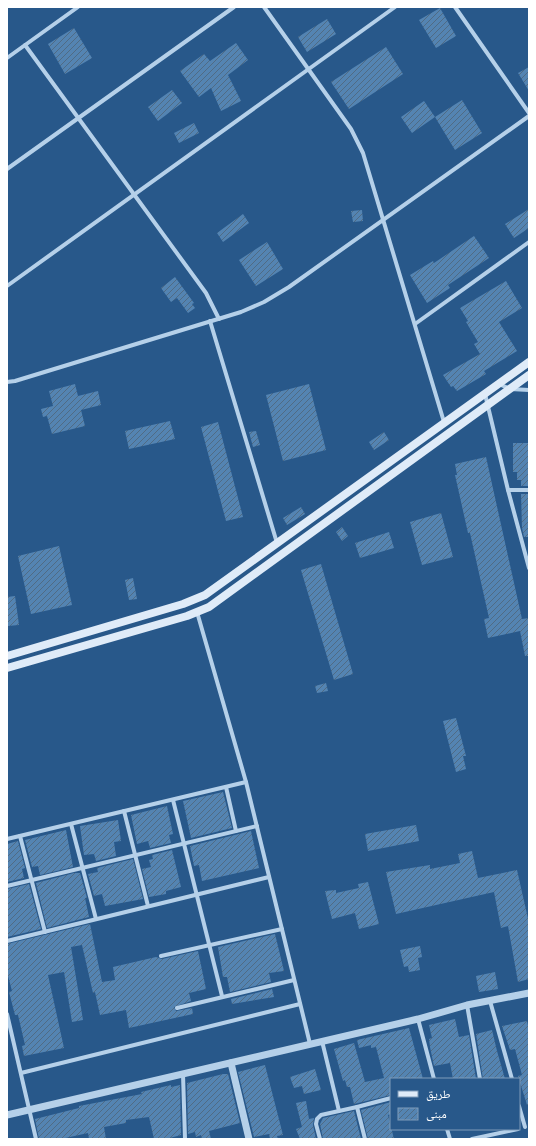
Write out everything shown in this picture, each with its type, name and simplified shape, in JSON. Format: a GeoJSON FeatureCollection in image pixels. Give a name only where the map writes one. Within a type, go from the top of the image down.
{"type":"FeatureCollection","features":[{"type":"Feature","properties":{"kind":"main road"},"geometry":{"type":"LineString","coordinates":[[7,656],[193,601],[216,589],[277,543],[529,362]]}},
{"type":"Feature","properties":{"kind":"main road"},"geometry":{"type":"LineString","coordinates":[[7,668],[197,612],[219,600],[529,375]]}},
{"type":"Feature","properties":{"kind":"street"},"geometry":{"type":"LineString","coordinates":[[7,58],[78,7]]}},
{"type":"Feature","properties":{"kind":"street"},"geometry":{"type":"LineString","coordinates":[[7,169],[234,7]]}},
{"type":"Feature","properties":{"kind":"street"},"geometry":{"type":"LineString","coordinates":[[264,7],[308,68],[357,141],[367,165],[444,422]]}},
{"type":"Feature","properties":{"kind":"street"},"geometry":{"type":"LineString","coordinates":[[7,286],[308,68],[395,7]]}},
{"type":"Feature","properties":{"kind":"street"},"geometry":{"type":"LineString","coordinates":[[7,382],[15,381],[253,308],[277,295],[529,114],[455,7]]}},
{"type":"Feature","properties":{"kind":"street"},"geometry":{"type":"LineString","coordinates":[[25,45],[206,293],[218,319]]}},
{"type":"Feature","properties":{"kind":"street"},"geometry":{"type":"LineString","coordinates":[[415,324],[529,242]]}},
{"type":"Feature","properties":{"kind":"street"},"geometry":{"type":"LineString","coordinates":[[210,321],[277,543]]}},
{"type":"Feature","properties":{"kind":"street"},"geometry":{"type":"LineString","coordinates":[[498,384],[510,389],[529,390]]}},
{"type":"Feature","properties":{"kind":"street"},"geometry":{"type":"LineString","coordinates":[[485,393],[508,490],[529,568]]}},
{"type":"Feature","properties":{"kind":"street"},"geometry":{"type":"LineString","coordinates":[[508,490],[529,490]]}},
{"type":"Feature","properties":{"kind":"street"},"geometry":{"type":"LineString","coordinates":[[197,612],[246,782],[310,1044]]}},
{"type":"Feature","properties":{"kind":"street"},"geometry":{"type":"LineString","coordinates":[[7,839],[246,782]]}},
{"type":"Feature","properties":{"kind":"street"},"geometry":{"type":"LineString","coordinates":[[226,787],[236,831]]}},
{"type":"Feature","properties":{"kind":"street"},"geometry":{"type":"LineString","coordinates":[[173,800],[222,996]]}},
{"type":"Feature","properties":{"kind":"street"},"geometry":{"type":"LineString","coordinates":[[124,811],[134,856],[148,906]]}},
{"type":"Feature","properties":{"kind":"street"},"geometry":{"type":"LineString","coordinates":[[70,824],[96,920]]}},
{"type":"Feature","properties":{"kind":"street"},"geometry":{"type":"LineString","coordinates":[[7,886],[257,826]]}},
{"type":"Feature","properties":{"kind":"street"},"geometry":{"type":"LineString","coordinates":[[20,836],[45,932]]}},
{"type":"Feature","properties":{"kind":"street"},"geometry":{"type":"LineString","coordinates":[[7,942],[269,877]]}},
{"type":"Feature","properties":{"kind":"street"},"geometry":{"type":"LineString","coordinates":[[161,956],[282,929]]}},
{"type":"Feature","properties":{"kind":"street"},"geometry":{"type":"LineString","coordinates":[[178,1008],[222,996],[294,980]]}},
{"type":"Feature","properties":{"kind":"street"},"geometry":{"type":"LineString","coordinates":[[7,1115],[418,1019],[467,1005],[529,993]]}},
{"type":"Feature","properties":{"kind":"street"},"geometry":{"type":"LineString","coordinates":[[490,1001],[512,1078]]}},
{"type":"Feature","properties":{"kind":"street"},"geometry":{"type":"LineString","coordinates":[[20,1073],[300,1004]]}},
{"type":"Feature","properties":{"kind":"street"},"geometry":{"type":"LineString","coordinates":[[467,1005],[480,1078]]}},
{"type":"Feature","properties":{"kind":"street"},"geometry":{"type":"LineString","coordinates":[[7,1014],[36,1139]]}},
{"type":"Feature","properties":{"kind":"street"},"geometry":{"type":"LineString","coordinates":[[418,1019],[434,1078]]}},
{"type":"Feature","properties":{"kind":"street"},"geometry":{"type":"LineString","coordinates":[[322,1041],[340,1111]]}},
{"type":"Feature","properties":{"kind":"street"},"geometry":{"type":"LineString","coordinates":[[231,1063],[249,1139]]}},
{"type":"Feature","properties":{"kind":"street"},"geometry":{"type":"LineString","coordinates":[[183,1074],[185,1139]]}},
{"type":"Feature","properties":{"kind":"street"},"geometry":{"type":"LineString","coordinates":[[320,1139],[316,1124],[317,1119],[321,1115],[390,1098]]}},
{"type":"Feature","properties":{"kind":"street"},"geometry":{"type":"LineString","coordinates":[[357,1107],[365,1139]]}},
{"type":"Feature","properties":{"kind":"street"},"geometry":{"type":"LineString","coordinates":[[520,1109],[527,1127]]}},
{"type":"Feature","properties":{"kind":"street"},"geometry":{"type":"LineString","coordinates":[[489,1130],[490,1136]]}},
{"type":"Feature","properties":{"kind":"street"},"geometry":{"type":"LineString","coordinates":[[472,1139],[514,1130]]}},
{"type":"Feature","properties":{"kind":"building"},"geometry":{"type":"Polygon","coordinates":[[[440,8],[456,36],[436,48],[419,20],[440,8]]]}},
{"type":"Feature","properties":{"kind":"building"},"geometry":{"type":"Polygon","coordinates":[[[327,19],[336,34],[307,52],[298,37],[327,19]]]}},
{"type":"Feature","properties":{"kind":"building"},"geometry":{"type":"Polygon","coordinates":[[[74,28],[92,58],[65,74],[48,44],[74,28]]]}},
{"type":"Feature","properties":{"kind":"building"},"geometry":{"type":"Polygon","coordinates":[[[236,43],[248,60],[228,75],[241,101],[221,111],[211,88],[199,97],[180,71],[204,54],[210,61],[236,43]]]}},
{"type":"Feature","properties":{"kind":"building"},"geometry":{"type":"Polygon","coordinates":[[[386,47],[403,74],[349,109],[331,82],[386,47]]]}},
{"type":"Feature","properties":{"kind":"building"},"geometry":{"type":"Polygon","coordinates":[[[529,67],[529,91],[518,73],[529,67]]]}},
{"type":"Feature","properties":{"kind":"building"},"geometry":{"type":"Polygon","coordinates":[[[172,90],[182,103],[158,121],[148,107],[172,90]]]}},
{"type":"Feature","properties":{"kind":"building"},"geometry":{"type":"Polygon","coordinates":[[[462,100],[482,133],[455,150],[435,117],[462,100]]]}},
{"type":"Feature","properties":{"kind":"building"},"geometry":{"type":"Polygon","coordinates":[[[424,101],[435,117],[412,133],[401,117],[424,101]]]}},
{"type":"Feature","properties":{"kind":"building"},"geometry":{"type":"Polygon","coordinates":[[[194,123],[199,133],[179,143],[174,133],[194,123]]]}},
{"type":"Feature","properties":{"kind":"building"},"geometry":{"type":"Polygon","coordinates":[[[529,209],[529,228],[514,238],[505,224],[529,209]]]}},
{"type":"Feature","properties":{"kind":"building"},"geometry":{"type":"Polygon","coordinates":[[[362,210],[363,221],[353,222],[351,211],[362,210]]]}},
{"type":"Feature","properties":{"kind":"building"},"geometry":{"type":"Polygon","coordinates":[[[243,214],[249,223],[223,242],[217,233],[243,214]]]}},
{"type":"Feature","properties":{"kind":"building"},"geometry":{"type":"Polygon","coordinates":[[[474,236],[489,258],[448,285],[450,288],[427,303],[410,275],[433,261],[434,263],[474,236]]]}},
{"type":"Feature","properties":{"kind":"building"},"geometry":{"type":"Polygon","coordinates":[[[267,242],[283,269],[256,286],[239,260],[267,242]]]}},
{"type":"Feature","properties":{"kind":"building"},"geometry":{"type":"Polygon","coordinates":[[[175,277],[194,303],[192,304],[195,308],[188,313],[177,298],[171,302],[161,288],[175,277]]]}},
{"type":"Feature","properties":{"kind":"building"},"geometry":{"type":"Polygon","coordinates":[[[506,281],[522,308],[499,322],[517,351],[484,371],[486,374],[457,391],[453,386],[451,387],[443,375],[480,354],[474,344],[478,342],[466,322],[468,321],[460,308],[506,281]]]}},
{"type":"Feature","properties":{"kind":"building"},"geometry":{"type":"Polygon","coordinates":[[[75,384],[78,396],[98,391],[101,405],[81,410],[85,426],[52,434],[47,416],[43,417],[41,409],[53,406],[49,391],[75,384]]]}},
{"type":"Feature","properties":{"kind":"building"},"geometry":{"type":"Polygon","coordinates":[[[309,384],[326,450],[283,461],[266,395],[309,384]]]}},
{"type":"Feature","properties":{"kind":"building"},"geometry":{"type":"Polygon","coordinates":[[[170,421],[175,439],[129,449],[125,431],[170,421]]]}},
{"type":"Feature","properties":{"kind":"building"},"geometry":{"type":"Polygon","coordinates":[[[218,422],[243,517],[226,521],[201,427],[218,422]]]}},
{"type":"Feature","properties":{"kind":"building"},"geometry":{"type":"Polygon","coordinates":[[[256,431],[260,445],[253,447],[249,432],[256,431]]]}},
{"type":"Feature","properties":{"kind":"building"},"geometry":{"type":"Polygon","coordinates":[[[384,432],[389,440],[374,450],[369,442],[384,432]]]}},
{"type":"Feature","properties":{"kind":"building"},"geometry":{"type":"Polygon","coordinates":[[[513,443],[528,443],[529,486],[521,486],[521,480],[517,480],[517,472],[513,472],[513,443]]]}},
{"type":"Feature","properties":{"kind":"building"},"geometry":{"type":"Polygon","coordinates":[[[486,457],[522,619],[529,618],[529,656],[525,656],[520,631],[488,638],[484,619],[489,618],[455,475],[457,475],[455,464],[486,457]]]}},
{"type":"Feature","properties":{"kind":"building"},"geometry":{"type":"Polygon","coordinates":[[[521,494],[529,494],[529,537],[524,537],[522,528],[521,494]]]}},
{"type":"Feature","properties":{"kind":"building"},"geometry":{"type":"Polygon","coordinates":[[[301,507],[305,514],[287,525],[283,518],[301,507]]]}},
{"type":"Feature","properties":{"kind":"building"},"geometry":{"type":"Polygon","coordinates":[[[441,513],[453,557],[422,565],[410,522],[441,513]]]}},
{"type":"Feature","properties":{"kind":"building"},"geometry":{"type":"Polygon","coordinates":[[[342,527],[348,536],[342,541],[336,532],[342,527]]]}},
{"type":"Feature","properties":{"kind":"building"},"geometry":{"type":"Polygon","coordinates":[[[389,532],[394,548],[360,558],[355,543],[389,532]]]}},
{"type":"Feature","properties":{"kind":"building"},"geometry":{"type":"Polygon","coordinates":[[[59,546],[72,605],[31,614],[18,556],[59,546]]]}},
{"type":"Feature","properties":{"kind":"building"},"geometry":{"type":"Polygon","coordinates":[[[321,564],[353,674],[334,680],[301,570],[321,564]]]}},
{"type":"Feature","properties":{"kind":"building"},"geometry":{"type":"Polygon","coordinates":[[[133,578],[137,599],[129,600],[125,580],[133,578]]]}},
{"type":"Feature","properties":{"kind":"building"},"geometry":{"type":"Polygon","coordinates":[[[15,596],[19,625],[8,626],[7,597],[15,596]]]}},
{"type":"Feature","properties":{"kind":"building"},"geometry":{"type":"Polygon","coordinates":[[[326,683],[328,691],[317,693],[315,686],[326,683]]]}},
{"type":"Feature","properties":{"kind":"building"},"geometry":{"type":"Polygon","coordinates":[[[456,718],[466,756],[463,756],[466,769],[456,772],[443,721],[456,718]]]}},
{"type":"Feature","properties":{"kind":"building"},"geometry":{"type":"Polygon","coordinates":[[[223,792],[232,828],[191,838],[183,801],[223,792]]]}},
{"type":"Feature","properties":{"kind":"building"},"geometry":{"type":"Polygon","coordinates":[[[167,806],[173,834],[169,835],[171,843],[150,848],[148,841],[137,844],[131,815],[167,806]]]}},
{"type":"Feature","properties":{"kind":"building"},"geometry":{"type":"Polygon","coordinates":[[[118,820],[121,841],[114,842],[116,856],[96,861],[94,854],[84,855],[80,826],[118,820]]]}},
{"type":"Feature","properties":{"kind":"building"},"geometry":{"type":"Polygon","coordinates":[[[416,825],[419,841],[368,851],[365,834],[416,825]]]}},
{"type":"Feature","properties":{"kind":"building"},"geometry":{"type":"Polygon","coordinates":[[[66,830],[73,867],[40,875],[38,866],[32,867],[25,840],[66,830]]]}},
{"type":"Feature","properties":{"kind":"building"},"geometry":{"type":"Polygon","coordinates":[[[251,831],[259,868],[202,881],[199,865],[194,866],[190,846],[251,831]]]}},
{"type":"Feature","properties":{"kind":"building"},"geometry":{"type":"Polygon","coordinates":[[[18,841],[25,868],[22,869],[24,878],[7,882],[7,844],[18,841]]]}},
{"type":"Feature","properties":{"kind":"building"},"geometry":{"type":"Polygon","coordinates":[[[172,850],[181,887],[166,891],[166,894],[149,897],[142,869],[151,867],[149,860],[153,859],[152,855],[172,850]]]}},
{"type":"Feature","properties":{"kind":"building"},"geometry":{"type":"Polygon","coordinates":[[[472,851],[478,878],[517,870],[529,923],[529,979],[518,982],[508,926],[501,928],[494,892],[396,914],[386,872],[430,865],[430,869],[460,863],[458,854],[472,851]]]}},
{"type":"Feature","properties":{"kind":"building"},"geometry":{"type":"Polygon","coordinates":[[[133,859],[143,899],[105,906],[102,894],[94,896],[88,874],[98,872],[97,868],[133,859]]]}},
{"type":"Feature","properties":{"kind":"building"},"geometry":{"type":"Polygon","coordinates":[[[74,873],[80,873],[87,898],[85,898],[89,917],[47,928],[36,883],[74,873]]]}},
{"type":"Feature","properties":{"kind":"building"},"geometry":{"type":"Polygon","coordinates":[[[368,882],[379,924],[359,929],[355,913],[332,919],[325,891],[336,890],[336,893],[359,888],[358,884],[368,882]]]}},
{"type":"Feature","properties":{"kind":"building"},"geometry":{"type":"Polygon","coordinates":[[[29,884],[41,929],[7,937],[7,889],[29,884]]]}},
{"type":"Feature","properties":{"kind":"building"},"geometry":{"type":"Polygon","coordinates":[[[90,924],[102,982],[115,980],[113,967],[156,957],[162,959],[198,951],[206,989],[189,993],[191,1001],[174,1007],[176,1011],[192,1008],[193,1014],[129,1028],[126,1010],[100,1015],[95,992],[93,993],[82,945],[71,947],[83,1020],[72,1022],[64,972],[48,975],[64,1048],[24,1056],[22,1046],[25,1045],[18,1015],[15,1015],[9,992],[12,991],[7,972],[7,944],[90,924]]]}},
{"type":"Feature","properties":{"kind":"building"},"geometry":{"type":"Polygon","coordinates":[[[275,934],[284,971],[269,973],[271,982],[230,992],[227,977],[223,977],[218,947],[275,934]]]}},
{"type":"Feature","properties":{"kind":"building"},"geometry":{"type":"Polygon","coordinates":[[[420,946],[422,957],[418,958],[420,970],[409,972],[408,966],[404,967],[400,950],[420,946]]]}},
{"type":"Feature","properties":{"kind":"building"},"geometry":{"type":"Polygon","coordinates":[[[495,972],[498,989],[479,992],[476,976],[495,972]]]}},
{"type":"Feature","properties":{"kind":"building"},"geometry":{"type":"Polygon","coordinates":[[[272,989],[274,997],[232,1004],[231,999],[272,989]]]}},
{"type":"Feature","properties":{"kind":"building"},"geometry":{"type":"Polygon","coordinates":[[[455,1019],[459,1037],[469,1035],[476,1078],[453,1078],[450,1063],[434,1066],[429,1039],[432,1038],[429,1025],[455,1019]]]}},
{"type":"Feature","properties":{"kind":"building"},"geometry":{"type":"Polygon","coordinates":[[[527,1021],[529,1031],[529,1104],[527,1105],[520,1078],[518,1076],[522,1075],[515,1049],[510,1050],[502,1026],[527,1021]]]}},
{"type":"Feature","properties":{"kind":"building"},"geometry":{"type":"Polygon","coordinates":[[[409,1028],[423,1078],[390,1078],[390,1095],[354,1104],[350,1087],[347,1087],[345,1080],[343,1081],[334,1049],[354,1043],[365,1082],[384,1078],[376,1047],[371,1048],[371,1045],[359,1048],[357,1040],[409,1028]]]}},
{"type":"Feature","properties":{"kind":"building"},"geometry":{"type":"Polygon","coordinates":[[[492,1030],[505,1078],[483,1078],[476,1034],[492,1030]]]}},
{"type":"Feature","properties":{"kind":"building"},"geometry":{"type":"Polygon","coordinates":[[[265,1065],[283,1135],[277,1136],[278,1139],[270,1139],[269,1134],[254,1137],[238,1072],[265,1065]]]}},
{"type":"Feature","properties":{"kind":"building"},"geometry":{"type":"Polygon","coordinates":[[[315,1069],[321,1090],[304,1094],[302,1086],[294,1088],[290,1077],[315,1069]]]}},
{"type":"Feature","properties":{"kind":"building"},"geometry":{"type":"Polygon","coordinates":[[[228,1074],[240,1123],[209,1131],[211,1139],[202,1139],[201,1135],[196,1137],[195,1132],[188,1134],[187,1083],[228,1074]]]}},
{"type":"Feature","properties":{"kind":"building"},"geometry":{"type":"Polygon","coordinates":[[[171,1085],[171,1087],[180,1085],[181,1135],[166,1139],[154,1139],[149,1117],[126,1120],[126,1123],[104,1127],[106,1139],[89,1139],[88,1133],[61,1139],[39,1139],[35,1119],[79,1108],[79,1106],[142,1094],[141,1092],[171,1085]]]}},
{"type":"Feature","properties":{"kind":"building"},"geometry":{"type":"Polygon","coordinates":[[[306,1101],[309,1119],[314,1118],[313,1125],[316,1139],[300,1139],[296,1129],[302,1127],[296,1103],[306,1101]]]}},
{"type":"Feature","properties":{"kind":"building"},"geometry":{"type":"Polygon","coordinates":[[[390,1102],[390,1114],[388,1115],[390,1130],[392,1130],[394,1139],[368,1139],[361,1110],[390,1102]]]}},
{"type":"Feature","properties":{"kind":"building"},"geometry":{"type":"Polygon","coordinates":[[[354,1111],[361,1139],[323,1139],[320,1124],[323,1118],[354,1111]]]}}]}
